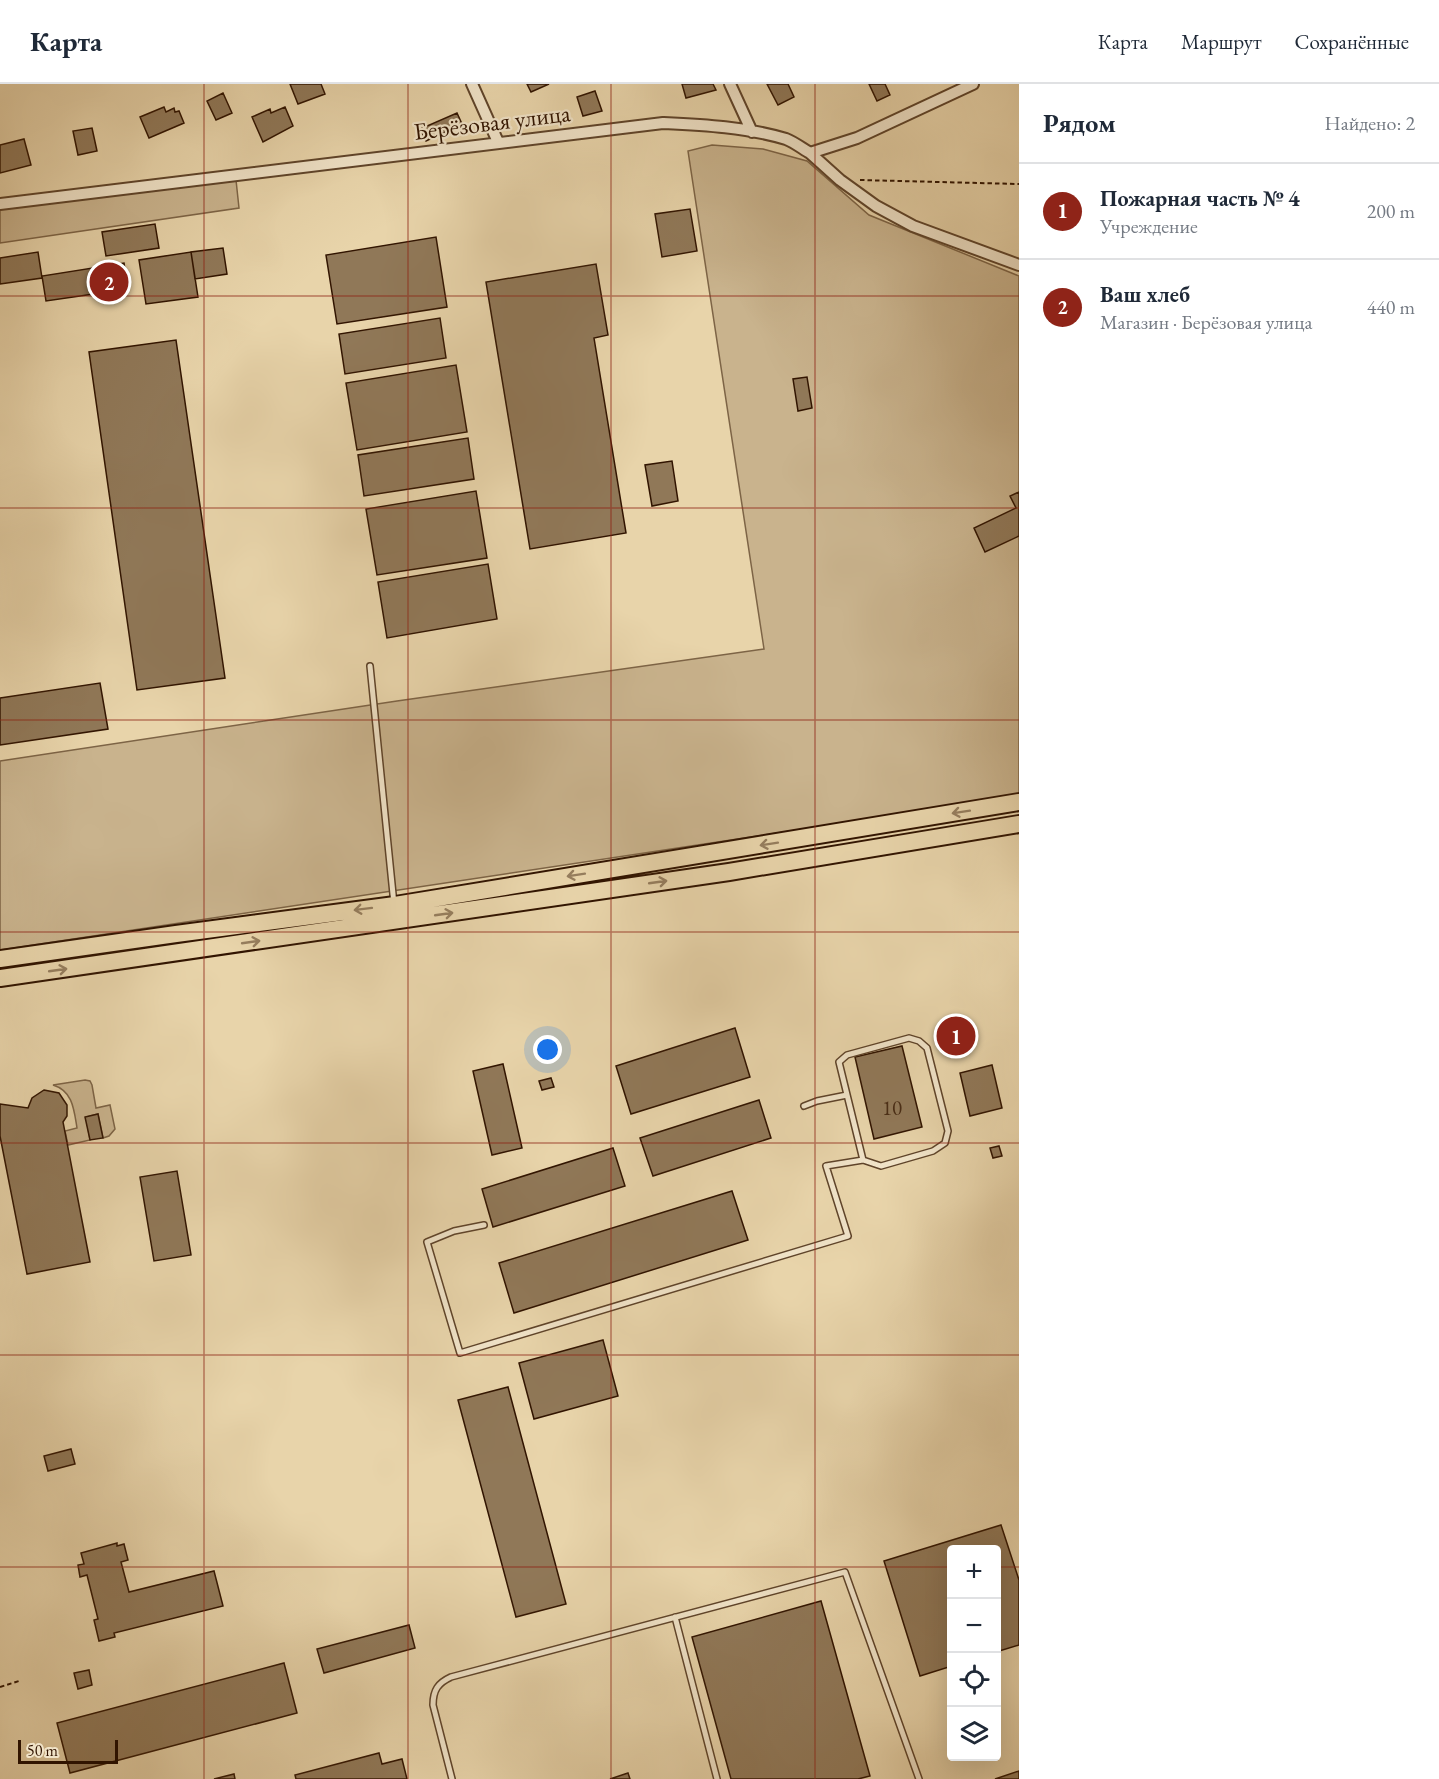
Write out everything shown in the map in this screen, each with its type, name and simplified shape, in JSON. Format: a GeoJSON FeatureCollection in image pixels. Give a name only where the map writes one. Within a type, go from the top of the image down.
{"type":"FeatureCollection","features":[{"type":"Feature","properties":{"kind":"main road"},"geometry":{"type":"LineString","coordinates":[[0,959],[395,905],[1019,802]]}},
{"type":"Feature","properties":{"kind":"main road"},"geometry":{"type":"LineString","coordinates":[[0,978],[729,872],[1019,824]]}},
{"type":"Feature","properties":{"kind":"street"},"geometry":{"type":"LineString","coordinates":[[472,84],[498,142]]}},
{"type":"Feature","properties":{"kind":"street"},"geometry":{"type":"LineString","coordinates":[[730,84],[752,132]]}},
{"type":"Feature","properties":{"kind":"street"},"geometry":{"type":"LineString","coordinates":[[810,153],[857,138],[973,84]]}},
{"type":"Feature","properties":{"kind":"street","name":"Берёзовая улица"},"geometry":{"type":"LineString","coordinates":[[0,204],[663,123],[712,125],[788,140],[810,153],[840,180],[876,206],[913,226],[1019,265]]}},
{"type":"Feature","properties":{"kind":"lane"},"geometry":{"type":"LineString","coordinates":[[369,666],[395,905]]}},
{"type":"Feature","properties":{"kind":"lane"},"geometry":{"type":"LineString","coordinates":[[483,1225],[454,1231],[427,1242],[460,1353],[848,1236],[826,1166],[863,1160],[881,1166],[933,1151],[945,1143],[948,1131],[927,1048],[919,1041],[909,1038],[847,1055],[839,1062],[863,1160]]}},
{"type":"Feature","properties":{"kind":"lane"},"geometry":{"type":"LineString","coordinates":[[804,1106],[847,1095]]}},
{"type":"Feature","properties":{"kind":"lane"},"geometry":{"type":"LineString","coordinates":[[452,1779],[433,1705],[436,1687],[442,1681],[845,1572],[919,1779]]}},
{"type":"Feature","properties":{"kind":"lane"},"geometry":{"type":"LineString","coordinates":[[675,1617],[717,1779]]}},
{"type":"Feature","properties":{"kind":"path"},"geometry":{"type":"LineString","coordinates":[[840,180],[1019,184]]}},
{"type":"Feature","properties":{"kind":"path"},"geometry":{"type":"LineString","coordinates":[[0,1687],[19,1681]]}},
{"type":"Feature","properties":{"kind":"shaded area"},"geometry":{"type":"Polygon","coordinates":[[[712,145],[763,149],[807,161],[869,215],[1019,276],[1019,795],[0,950],[0,761],[764,649],[688,151],[712,145]]]}},
{"type":"Feature","properties":{"kind":"shaded area"},"geometry":{"type":"Polygon","coordinates":[[[236,180],[239,208],[0,243],[0,209],[236,180]]]}},
{"type":"Feature","properties":{"kind":"shaded area"},"geometry":{"type":"Polygon","coordinates":[[[90,1081],[92,1085],[96,1108],[110,1105],[115,1129],[109,1136],[103,1138],[98,1114],[86,1117],[90,1140],[68,1145],[65,1131],[77,1128],[73,1108],[69,1096],[53,1085],[90,1081]]]}},
{"type":"Feature","properties":{"kind":"building"},"geometry":{"type":"Polygon","coordinates":[[[290,84],[321,84],[325,94],[298,104],[290,84]]]}},
{"type":"Feature","properties":{"kind":"building"},"geometry":{"type":"Polygon","coordinates":[[[527,84],[549,84],[531,92],[527,84]]]}},
{"type":"Feature","properties":{"kind":"building"},"geometry":{"type":"Polygon","coordinates":[[[682,84],[713,84],[716,90],[686,98],[682,84]]]}},
{"type":"Feature","properties":{"kind":"building"},"geometry":{"type":"Polygon","coordinates":[[[767,84],[788,84],[794,97],[778,105],[767,84]]]}},
{"type":"Feature","properties":{"kind":"building"},"geometry":{"type":"Polygon","coordinates":[[[869,84],[885,84],[890,95],[877,101],[869,84]]]}},
{"type":"Feature","properties":{"kind":"building"},"geometry":{"type":"Polygon","coordinates":[[[595,91],[602,111],[583,116],[577,97],[595,91]]]}},
{"type":"Feature","properties":{"kind":"building"},"geometry":{"type":"Polygon","coordinates":[[[223,93],[232,113],[216,120],[207,101],[223,93]]]}},
{"type":"Feature","properties":{"kind":"building"},"geometry":{"type":"Polygon","coordinates":[[[164,107],[166,112],[174,108],[175,112],[179,111],[184,123],[149,138],[140,117],[164,107]]]}},
{"type":"Feature","properties":{"kind":"building"},"geometry":{"type":"Polygon","coordinates":[[[285,107],[293,126],[263,142],[252,117],[270,109],[271,113],[285,107]]]}},
{"type":"Feature","properties":{"kind":"building"},"geometry":{"type":"Polygon","coordinates":[[[457,113],[462,124],[426,141],[420,129],[457,113]]]}},
{"type":"Feature","properties":{"kind":"building"},"geometry":{"type":"Polygon","coordinates":[[[92,128],[97,151],[78,155],[73,131],[92,128]]]}},
{"type":"Feature","properties":{"kind":"building"},"geometry":{"type":"Polygon","coordinates":[[[24,139],[31,165],[0,173],[0,145],[24,139]]]}},
{"type":"Feature","properties":{"kind":"building"},"geometry":{"type":"Polygon","coordinates":[[[690,209],[697,251],[662,257],[655,214],[690,209]]]}},
{"type":"Feature","properties":{"kind":"building"},"geometry":{"type":"Polygon","coordinates":[[[155,224],[159,248],[106,256],[102,232],[155,224]]]}},
{"type":"Feature","properties":{"kind":"building"},"geometry":{"type":"Polygon","coordinates":[[[436,237],[447,307],[337,324],[326,255],[436,237]]]}},
{"type":"Feature","properties":{"kind":"building"},"geometry":{"type":"Polygon","coordinates":[[[223,248],[227,274],[195,279],[191,252],[223,248]]]}},
{"type":"Feature","properties":{"kind":"building"},"geometry":{"type":"Polygon","coordinates":[[[38,252],[42,278],[0,284],[0,258],[38,252]]]}},
{"type":"Feature","properties":{"kind":"building"},"geometry":{"type":"Polygon","coordinates":[[[191,252],[198,297],[146,304],[139,260],[191,252]]]}},
{"type":"Feature","properties":{"kind":"building"},"geometry":{"type":"Polygon","coordinates":[[[124,263],[128,289],[46,301],[42,276],[124,263]]]}},
{"type":"Feature","properties":{"kind":"building"},"geometry":{"type":"Polygon","coordinates":[[[596,264],[608,335],[594,338],[626,533],[530,549],[486,282],[596,264]]]}},
{"type":"Feature","properties":{"kind":"building"},"geometry":{"type":"Polygon","coordinates":[[[440,318],[446,358],[345,374],[339,334],[440,318]]]}},
{"type":"Feature","properties":{"kind":"building"},"geometry":{"type":"Polygon","coordinates":[[[176,340],[225,678],[137,690],[89,352],[176,340]]]}},
{"type":"Feature","properties":{"kind":"building"},"geometry":{"type":"Polygon","coordinates":[[[456,365],[467,432],[357,450],[346,383],[456,365]]]}},
{"type":"Feature","properties":{"kind":"building"},"geometry":{"type":"Polygon","coordinates":[[[807,377],[812,408],[798,411],[793,379],[807,377]]]}},
{"type":"Feature","properties":{"kind":"building"},"geometry":{"type":"Polygon","coordinates":[[[468,438],[474,479],[364,496],[358,455],[468,438]]]}},
{"type":"Feature","properties":{"kind":"building"},"geometry":{"type":"Polygon","coordinates":[[[672,461],[678,501],[652,506],[645,465],[672,461]]]}},
{"type":"Feature","properties":{"kind":"building"},"geometry":{"type":"Polygon","coordinates":[[[476,491],[487,558],[377,575],[366,509],[476,491]]]}},
{"type":"Feature","properties":{"kind":"building"},"geometry":{"type":"Polygon","coordinates":[[[1019,492],[1019,536],[985,552],[974,528],[1016,508],[1010,496],[1019,492]]]}},
{"type":"Feature","properties":{"kind":"building"},"geometry":{"type":"Polygon","coordinates":[[[488,564],[497,619],[387,638],[378,582],[488,564]]]}},
{"type":"Feature","properties":{"kind":"building"},"geometry":{"type":"Polygon","coordinates":[[[100,683],[108,729],[0,745],[0,698],[100,683]]]}},
{"type":"Feature","properties":{"kind":"building"},"geometry":{"type":"Polygon","coordinates":[[[735,1028],[750,1077],[631,1114],[616,1066],[735,1028]]]}},
{"type":"Feature","properties":{"kind":"building"},"geometry":{"type":"Polygon","coordinates":[[[902,1046],[922,1127],[874,1139],[855,1057],[902,1046]]]}},
{"type":"Feature","properties":{"kind":"building"},"geometry":{"type":"Polygon","coordinates":[[[503,1064],[522,1148],[492,1155],[473,1071],[503,1064]]]}},
{"type":"Feature","properties":{"kind":"building"},"geometry":{"type":"Polygon","coordinates":[[[992,1065],[1002,1108],[970,1116],[960,1073],[992,1065]]]}},
{"type":"Feature","properties":{"kind":"building"},"geometry":{"type":"Polygon","coordinates":[[[551,1078],[554,1087],[542,1090],[539,1081],[551,1078]]]}},
{"type":"Feature","properties":{"kind":"building"},"geometry":{"type":"Polygon","coordinates":[[[44,1090],[59,1093],[67,1105],[67,1116],[63,1122],[90,1262],[27,1274],[0,1136],[0,1104],[28,1108],[32,1098],[44,1090]]]}},
{"type":"Feature","properties":{"kind":"building"},"geometry":{"type":"Polygon","coordinates":[[[759,1100],[771,1138],[653,1176],[640,1138],[759,1100]]]}},
{"type":"Feature","properties":{"kind":"building"},"geometry":{"type":"Polygon","coordinates":[[[98,1114],[103,1138],[90,1140],[85,1117],[98,1114]]]}},
{"type":"Feature","properties":{"kind":"building"},"geometry":{"type":"Polygon","coordinates":[[[999,1146],[1002,1156],[993,1158],[990,1148],[999,1146]]]}},
{"type":"Feature","properties":{"kind":"building"},"geometry":{"type":"Polygon","coordinates":[[[613,1148],[625,1186],[493,1227],[482,1189],[613,1148]]]}},
{"type":"Feature","properties":{"kind":"building"},"geometry":{"type":"Polygon","coordinates":[[[177,1171],[191,1255],[154,1261],[140,1177],[177,1171]]]}},
{"type":"Feature","properties":{"kind":"building"},"geometry":{"type":"Polygon","coordinates":[[[732,1191],[748,1240],[514,1313],[499,1263],[732,1191]]]}},
{"type":"Feature","properties":{"kind":"building"},"geometry":{"type":"Polygon","coordinates":[[[603,1340],[618,1396],[534,1419],[519,1363],[603,1340]]]}},
{"type":"Feature","properties":{"kind":"building"},"geometry":{"type":"Polygon","coordinates":[[[508,1387],[566,1604],[516,1617],[458,1400],[508,1387]]]}},
{"type":"Feature","properties":{"kind":"building"},"geometry":{"type":"Polygon","coordinates":[[[71,1449],[75,1464],[48,1471],[44,1456],[71,1449]]]}},
{"type":"Feature","properties":{"kind":"building"},"geometry":{"type":"Polygon","coordinates":[[[1001,1525],[1019,1580],[1019,1645],[1001,1650],[1001,1545],[947,1545],[947,1668],[920,1676],[884,1561],[1001,1525]]]}},
{"type":"Feature","properties":{"kind":"building"},"geometry":{"type":"Polygon","coordinates":[[[117,1543],[117,1546],[124,1544],[128,1560],[121,1562],[129,1592],[214,1571],[223,1606],[114,1633],[115,1637],[99,1641],[94,1620],[98,1619],[87,1575],[80,1577],[78,1565],[84,1564],[81,1553],[117,1543]]]}},
{"type":"Feature","properties":{"kind":"building"},"geometry":{"type":"Polygon","coordinates":[[[821,1601],[870,1776],[858,1779],[731,1779],[692,1637],[821,1601]]]}},
{"type":"Feature","properties":{"kind":"building"},"geometry":{"type":"Polygon","coordinates":[[[409,1625],[415,1648],[324,1673],[317,1649],[409,1625]]]}},
{"type":"Feature","properties":{"kind":"building"},"geometry":{"type":"Polygon","coordinates":[[[284,1663],[297,1713],[70,1773],[57,1723],[284,1663]]]}},
{"type":"Feature","properties":{"kind":"building"},"geometry":{"type":"Polygon","coordinates":[[[89,1670],[92,1685],[78,1689],[74,1673],[89,1670]]]}},
{"type":"Feature","properties":{"kind":"building"},"geometry":{"type":"Polygon","coordinates":[[[379,1753],[382,1764],[402,1759],[407,1779],[296,1779],[295,1775],[379,1753]]]}},
{"type":"Feature","properties":{"kind":"building"},"geometry":{"type":"Polygon","coordinates":[[[1019,1771],[1019,1779],[995,1779],[1019,1771]]]}},
{"type":"Feature","properties":{"kind":"building"},"geometry":{"type":"Polygon","coordinates":[[[628,1773],[630,1779],[610,1779],[628,1773]]]}},
{"type":"Feature","properties":{"kind":"building"},"geometry":{"type":"Polygon","coordinates":[[[234,1774],[235,1779],[214,1779],[234,1774]]]}},
{"type":"Feature","properties":{"kind":"place","name":"Ваш хлеб"},"geometry":{"type":"Point","coordinates":[109,282]}},
{"type":"Feature","properties":{"kind":"place","name":"Пожарная часть № 4"},"geometry":{"type":"Point","coordinates":[956,1036]}}]}
